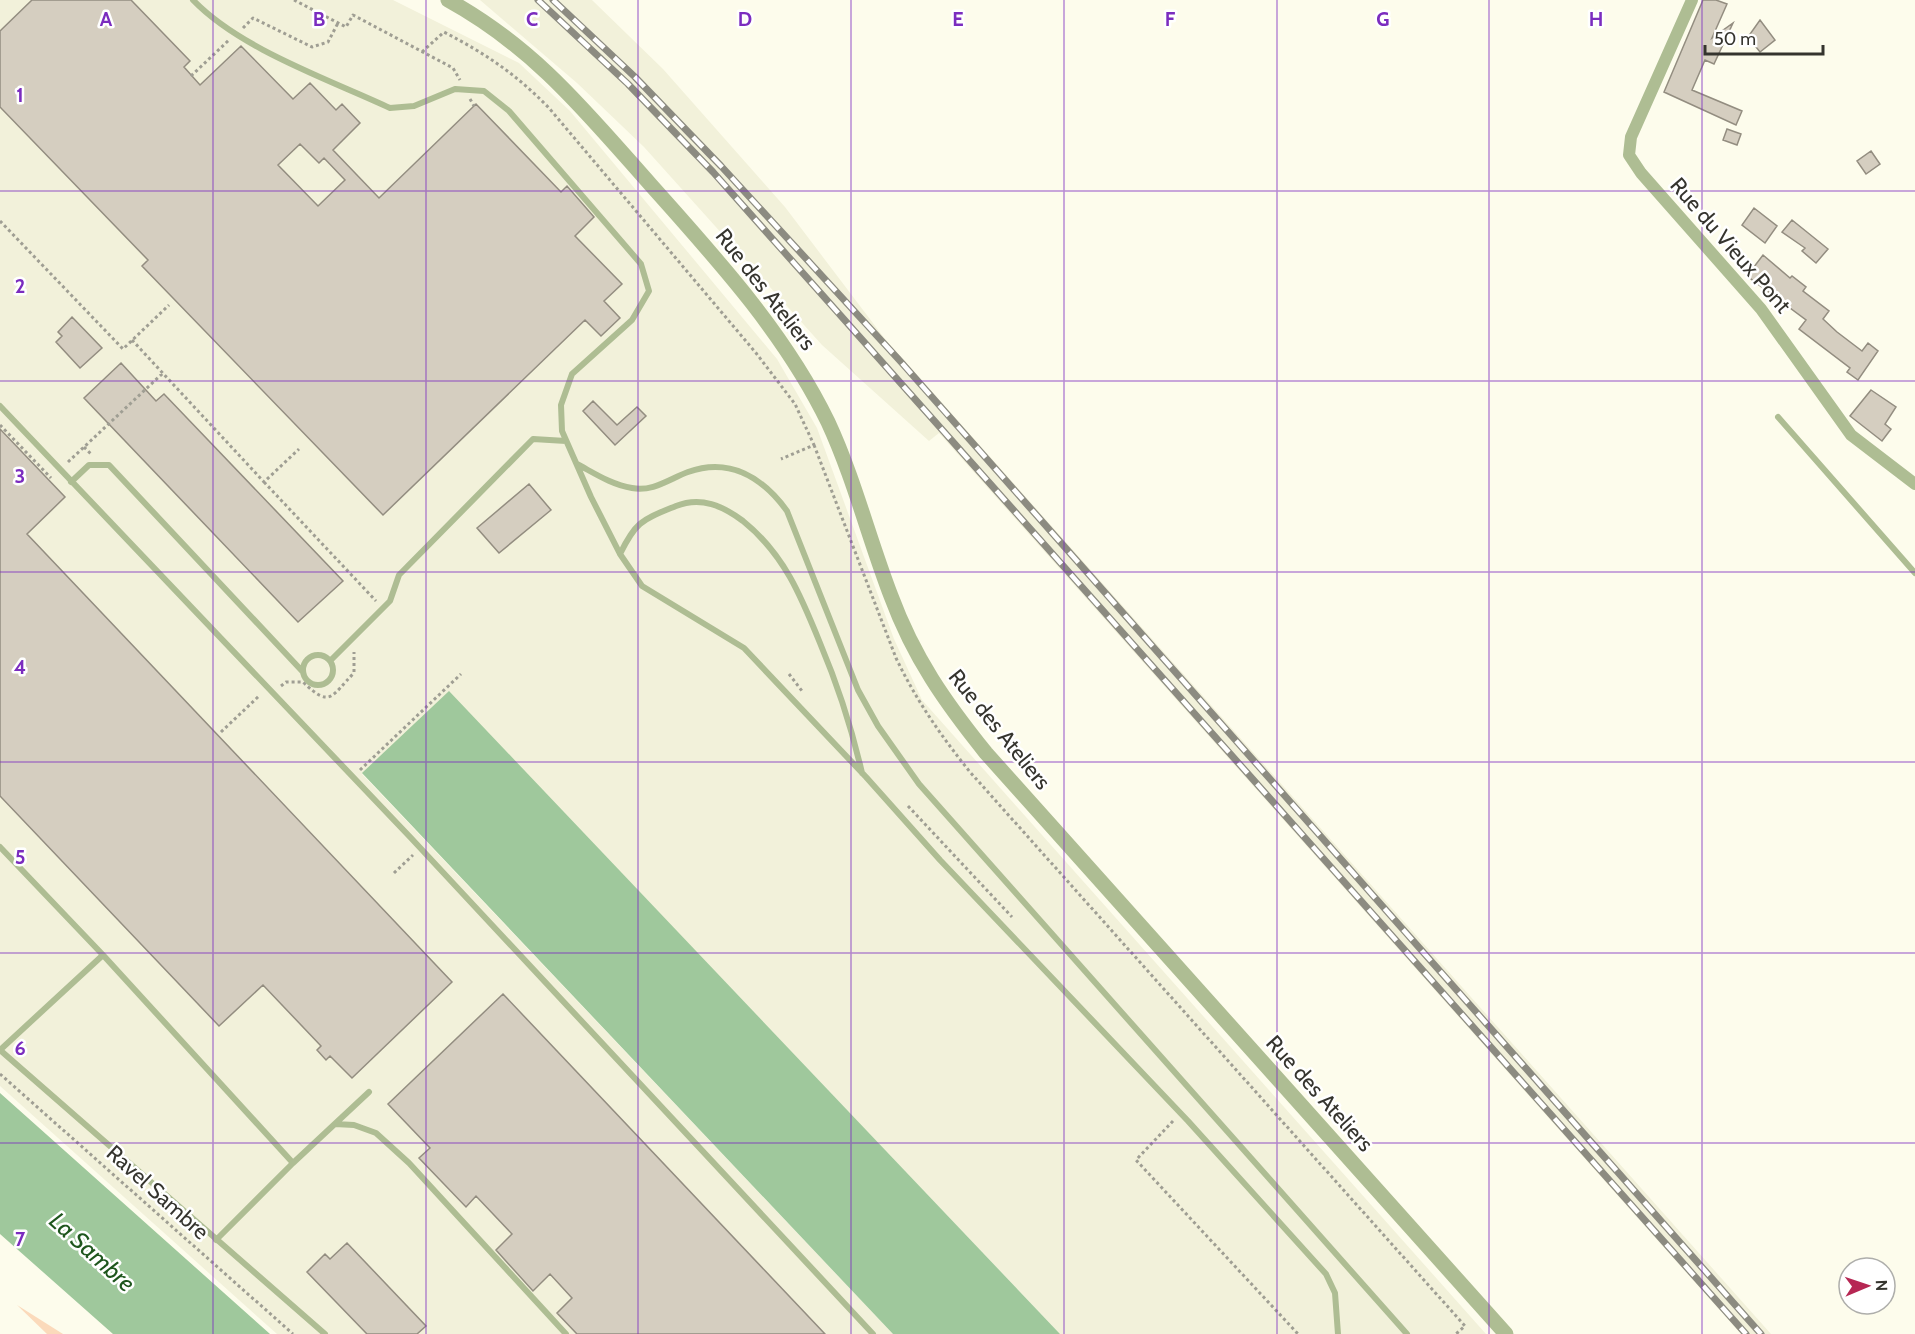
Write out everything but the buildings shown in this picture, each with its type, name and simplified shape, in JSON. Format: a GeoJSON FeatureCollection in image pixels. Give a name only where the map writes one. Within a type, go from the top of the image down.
{"type":"FeatureCollection","features":[{"type":"Feature","properties":{"kind":"street","name":"Rue des Ateliers"},"geometry":{"type":"LineString","coordinates":[[448,0],[512,41],[556,78],[691,230],[772,328],[802,373],[829,424],[891,598],[916,654],[944,701],[993,762],[1506,1334]]}},
{"type":"Feature","properties":{"kind":"street","name":"Rue du Vieux Pont"},"geometry":{"type":"LineString","coordinates":[[1692,0],[1631,136],[1629,155],[1641,173],[1761,309],[1851,435],[1915,484]]}},
{"type":"Feature","properties":{"kind":"lane"},"geometry":{"type":"LineString","coordinates":[[193,0],[209,16],[254,45],[390,108],[414,106],[455,88],[484,91],[509,111],[641,264],[649,291],[632,321],[572,374],[561,405],[562,431],[620,554],[642,586],[744,648],[940,860],[1188,1121],[1326,1274],[1335,1293],[1338,1334]]}},
{"type":"Feature","properties":{"kind":"lane"},"geometry":{"type":"LineString","coordinates":[[0,406],[273,693],[873,1334]]}},
{"type":"Feature","properties":{"kind":"lane"},"geometry":{"type":"LineString","coordinates":[[1778,417],[1915,573]]}},
{"type":"Feature","properties":{"kind":"lane"},"geometry":{"type":"LineString","coordinates":[[331,660],[390,601],[399,575],[533,439],[566,441]]}},
{"type":"Feature","properties":{"kind":"lane"},"geometry":{"type":"LineString","coordinates":[[577,463],[610,482],[632,489],[653,488],[690,471],[716,466],[740,471],[762,482],[776,496],[787,511],[858,690],[878,726],[912,776],[1407,1334]]}},
{"type":"Feature","properties":{"kind":"lane"},"geometry":{"type":"LineString","coordinates":[[71,482],[89,465],[110,465],[312,684],[322,685],[333,675],[331,660],[322,654],[312,655],[305,662],[303,672]]}},
{"type":"Feature","properties":{"kind":"lane"},"geometry":{"type":"LineString","coordinates":[[620,554],[633,528],[682,504],[707,502],[727,509],[760,535],[786,567],[803,598],[843,696],[862,773]]}},
{"type":"Feature","properties":{"kind":"lane"},"geometry":{"type":"LineString","coordinates":[[0,847],[103,955],[293,1163]]}},
{"type":"Feature","properties":{"kind":"lane"},"geometry":{"type":"LineString","coordinates":[[103,955],[0,1050],[324,1334]]}},
{"type":"Feature","properties":{"kind":"lane"},"geometry":{"type":"LineString","coordinates":[[216,1240],[293,1163],[369,1092]]}},
{"type":"Feature","properties":{"kind":"lane"},"geometry":{"type":"LineString","coordinates":[[335,1124],[354,1125],[376,1132],[409,1163],[566,1334]]}},
{"type":"Feature","properties":{"kind":"path"},"geometry":{"type":"LineString","coordinates":[[294,0],[346,27],[353,15],[453,68],[474,106]]}},
{"type":"Feature","properties":{"kind":"path"},"geometry":{"type":"LineString","coordinates":[[422,52],[444,32],[490,56],[523,81],[549,108],[711,298],[795,404],[814,445],[781,459]]}},
{"type":"Feature","properties":{"kind":"path"},"geometry":{"type":"LineString","coordinates":[[0,221],[123,349],[169,306]]}},
{"type":"Feature","properties":{"kind":"path"},"geometry":{"type":"LineString","coordinates":[[132,340],[382,608]]}},
{"type":"Feature","properties":{"kind":"path"},"geometry":{"type":"LineString","coordinates":[[0,425],[51,478],[163,373]]}},
{"type":"Feature","properties":{"kind":"path"},"geometry":{"type":"LineString","coordinates":[[264,482],[300,449]]}},
{"type":"Feature","properties":{"kind":"path"},"geometry":{"type":"LineString","coordinates":[[273,693],[286,682],[303,682],[318,697],[324,699],[330,697],[354,673],[353,655],[356,648]]}},
{"type":"Feature","properties":{"kind":"path"},"geometry":{"type":"LineString","coordinates":[[352,777],[461,674]]}},
{"type":"Feature","properties":{"kind":"path"},"geometry":{"type":"LineString","coordinates":[[221,732],[259,696]]}},
{"type":"Feature","properties":{"kind":"path","name":"Ravel Sambre"},"geometry":{"type":"LineString","coordinates":[[0,1074],[293,1334]]}},
{"type":"Feature","properties":{"kind":"shaded area"},"geometry":{"type":"Polygon","coordinates":[[[0,0],[393,0],[519,63],[570,111],[777,359],[817,428],[894,639],[922,700],[1486,1334],[1060,1334],[449,692],[362,774],[893,1334],[277,1334],[0,1086],[0,0]]]}},
{"type":"Feature","properties":{"kind":"shaded area"},"geometry":{"type":"Polygon","coordinates":[[[480,0],[592,0],[663,69],[785,207],[885,339],[1771,1334],[1741,1334],[939,433],[929,441],[822,345],[644,147],[577,83],[480,0]]]}},
{"type":"Feature","properties":{"kind":"shaded area"},"geometry":{"type":"Polygon","coordinates":[[[17,1305],[63,1334],[47,1334],[17,1305]]]}},
{"type":"Feature","properties":{"kind":"water"},"geometry":{"type":"Polygon","coordinates":[[[449,691],[1060,1334],[893,1334],[362,773],[449,691]]]}},
{"type":"Feature","properties":{"kind":"water","name":"La Sambre"},"geometry":{"type":"Polygon","coordinates":[[[0,1093],[270,1334],[113,1334],[0,1234],[0,1093]]]}},
{"type":"Feature","properties":{"kind":"railway"},"geometry":{"type":"LineString","coordinates":[[538,0],[628,84],[713,172],[1746,1334]]}},
{"type":"Feature","properties":{"kind":"railway"},"geometry":{"type":"LineString","coordinates":[[553,0],[635,77],[721,166],[901,362],[1761,1334]]}}]}
